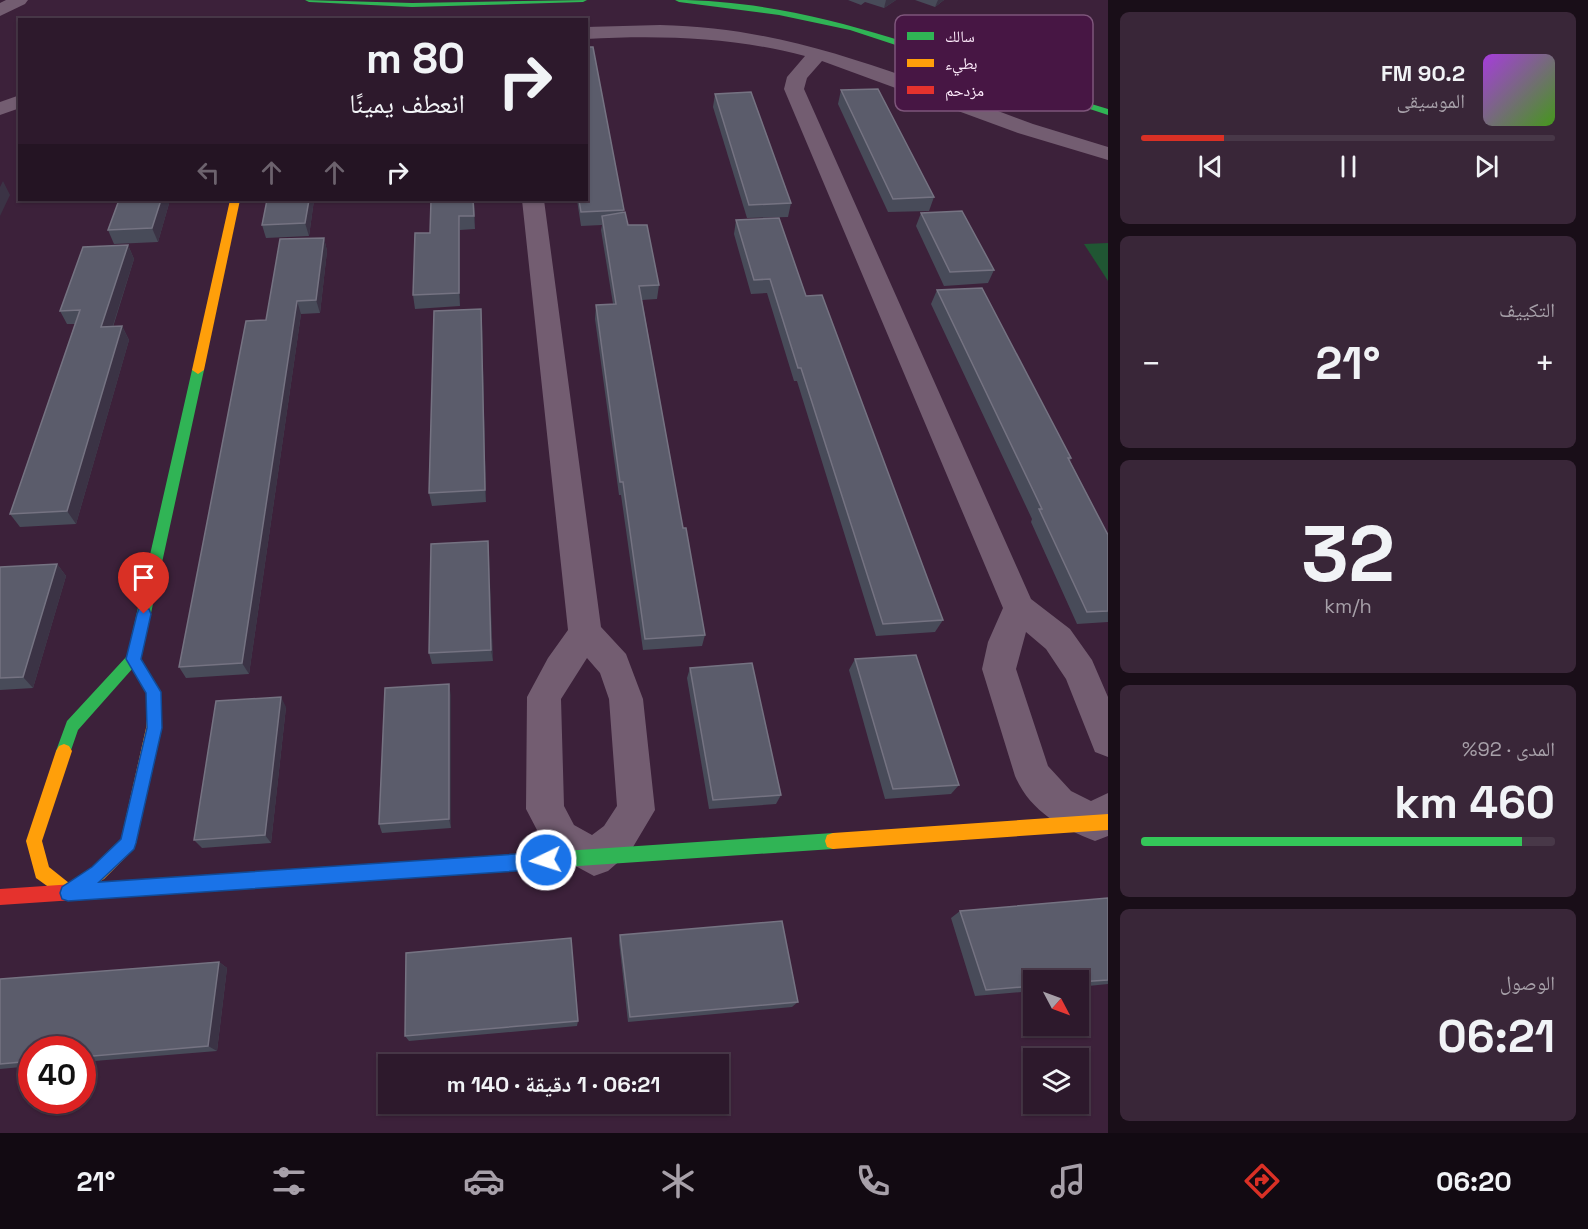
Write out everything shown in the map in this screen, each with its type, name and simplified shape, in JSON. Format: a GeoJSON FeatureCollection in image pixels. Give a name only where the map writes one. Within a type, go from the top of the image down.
{"type":"FeatureCollection","features":[{"type":"Feature","properties":{"kind":"street"},"geometry":{"type":"LineString","coordinates":[[0,11],[19,0]]}},
{"type":"Feature","properties":{"kind":"street"},"geometry":{"type":"LineString","coordinates":[[309,0],[401,6],[583,0]]}},
{"type":"Feature","properties":{"kind":"street"},"geometry":{"type":"LineString","coordinates":[[679,0],[748,6],[801,15],[895,41]]}},
{"type":"Feature","properties":{"kind":"street"},"geometry":{"type":"LineString","coordinates":[[588,33],[692,32],[779,43],[895,81]]}},
{"type":"Feature","properties":{"kind":"street"},"geometry":{"type":"LineString","coordinates":[[818,54],[797,77],[794,89],[1018,608],[1058,639],[1080,671],[1108,740]]}},
{"type":"Feature","properties":{"kind":"street"},"geometry":{"type":"LineString","coordinates":[[0,109],[18,102]]}},
{"type":"Feature","properties":{"kind":"street"},"geometry":{"type":"LineString","coordinates":[[1093,108],[1108,112]]}},
{"type":"Feature","properties":{"kind":"street"},"geometry":{"type":"LineString","coordinates":[[977,111],[1048,137],[1108,154]]}},
{"type":"Feature","properties":{"kind":"street"},"geometry":{"type":"LineString","coordinates":[[68,893],[42,872],[34,841],[72,726],[134,659],[235,201]]}},
{"type":"Feature","properties":{"kind":"street"},"geometry":{"type":"LineString","coordinates":[[533,201],[585,633],[614,665],[626,699],[636,810],[617,839],[594,857]]}},
{"type":"Feature","properties":{"kind":"street"},"geometry":{"type":"LineString","coordinates":[[1018,608],[1005,642],[999,669],[1033,776],[1058,804],[1104,818]]}},
{"type":"Feature","properties":{"kind":"street"},"geometry":{"type":"LineString","coordinates":[[585,633],[544,697],[545,809],[561,838],[594,857]]}},
{"type":"Feature","properties":{"kind":"street"},"geometry":{"type":"LineString","coordinates":[[68,893],[98,873],[128,843],[154,728],[153,692],[134,659]]}},
{"type":"Feature","properties":{"kind":"street"},"geometry":{"type":"LineString","coordinates":[[0,897],[594,857],[1104,818]]}},
{"type":"Feature","properties":{"kind":"green space"},"geometry":{"type":"Polygon","coordinates":[[[1108,243],[1108,281],[1084,244],[1108,243]]]}},
{"type":"Feature","properties":{"kind":"building"},"geometry":{"type":"Polygon","coordinates":[[[588,47],[593,47],[624,210],[581,212],[579,201],[588,201],[588,47]]]}},
{"type":"Feature","properties":{"kind":"building"},"geometry":{"type":"Polygon","coordinates":[[[878,89],[934,197],[893,199],[841,90],[878,89]]]}},
{"type":"Feature","properties":{"kind":"building"},"geometry":{"type":"Polygon","coordinates":[[[751,92],[791,203],[749,205],[715,94],[751,92]]]}},
{"type":"Feature","properties":{"kind":"building"},"geometry":{"type":"Polygon","coordinates":[[[119,201],[161,201],[152,228],[108,230],[119,201]]]}},
{"type":"Feature","properties":{"kind":"building"},"geometry":{"type":"Polygon","coordinates":[[[267,201],[309,201],[305,223],[262,225],[267,201]]]}},
{"type":"Feature","properties":{"kind":"building"},"geometry":{"type":"Polygon","coordinates":[[[431,201],[473,201],[474,216],[459,216],[459,293],[413,295],[415,233],[430,233],[431,201]]]}},
{"type":"Feature","properties":{"kind":"building"},"geometry":{"type":"Polygon","coordinates":[[[962,211],[994,270],[950,272],[921,213],[962,211]]]}},
{"type":"Feature","properties":{"kind":"building"},"geometry":{"type":"Polygon","coordinates":[[[625,212],[628,225],[647,225],[659,285],[639,286],[705,635],[645,639],[623,482],[620,482],[596,305],[616,304],[602,216],[625,212]]]}},
{"type":"Feature","properties":{"kind":"building"},"geometry":{"type":"Polygon","coordinates":[[[779,218],[806,296],[822,295],[943,620],[883,624],[770,279],[754,280],[736,220],[779,218]]]}},
{"type":"Feature","properties":{"kind":"building"},"geometry":{"type":"Polygon","coordinates":[[[324,238],[316,300],[297,301],[242,663],[179,667],[246,321],[266,320],[280,239],[324,238]]]}},
{"type":"Feature","properties":{"kind":"building"},"geometry":{"type":"Polygon","coordinates":[[[128,245],[101,327],[122,326],[67,511],[10,514],[80,310],[60,311],[83,247],[128,245]]]}},
{"type":"Feature","properties":{"kind":"building"},"geometry":{"type":"Polygon","coordinates":[[[982,288],[1071,458],[1068,458],[1108,535],[1108,611],[1087,612],[1039,509],[1042,509],[937,290],[982,288]]]}},
{"type":"Feature","properties":{"kind":"building"},"geometry":{"type":"Polygon","coordinates":[[[481,309],[485,490],[429,493],[434,311],[481,309]]]}},
{"type":"Feature","properties":{"kind":"building"},"geometry":{"type":"Polygon","coordinates":[[[488,541],[491,650],[429,653],[431,544],[488,541]]]}},
{"type":"Feature","properties":{"kind":"building"},"geometry":{"type":"Polygon","coordinates":[[[57,564],[23,677],[0,678],[0,567],[57,564]]]}},
{"type":"Feature","properties":{"kind":"building"},"geometry":{"type":"Polygon","coordinates":[[[916,655],[959,785],[893,789],[855,659],[916,655]]]}},
{"type":"Feature","properties":{"kind":"building"},"geometry":{"type":"Polygon","coordinates":[[[752,663],[781,795],[713,800],[690,668],[752,663]]]}},
{"type":"Feature","properties":{"kind":"building"},"geometry":{"type":"Polygon","coordinates":[[[449,684],[449,819],[379,824],[385,688],[449,684]]]}},
{"type":"Feature","properties":{"kind":"building"},"geometry":{"type":"Polygon","coordinates":[[[281,697],[265,835],[194,840],[216,701],[281,697]]]}},
{"type":"Feature","properties":{"kind":"building"},"geometry":{"type":"Polygon","coordinates":[[[1108,898],[1108,980],[1089,981],[1089,970],[1023,970],[1023,987],[986,990],[960,911],[1108,898]]]}},
{"type":"Feature","properties":{"kind":"building"},"geometry":{"type":"Polygon","coordinates":[[[782,921],[798,1002],[630,1017],[620,935],[782,921]]]}},
{"type":"Feature","properties":{"kind":"building"},"geometry":{"type":"Polygon","coordinates":[[[571,938],[578,1021],[405,1036],[406,953],[571,938]]]}},
{"type":"Feature","properties":{"kind":"building"},"geometry":{"type":"Polygon","coordinates":[[[219,962],[208,1046],[96,1056],[96,1036],[18,1036],[18,1062],[0,1064],[0,979],[219,962]]]}},
{"type":"Feature","properties":{"kind":"traffic: fast"},"geometry":{"type":"LineString","coordinates":[[309,0],[412,5],[583,0]]}},
{"type":"Feature","properties":{"kind":"traffic: fast"},"geometry":{"type":"LineString","coordinates":[[679,0],[779,12],[853,28],[895,41]]}},
{"type":"Feature","properties":{"kind":"traffic: fast"},"geometry":{"type":"LineString","coordinates":[[1093,107],[1108,112]]}},
{"type":"Feature","properties":{"kind":"traffic: fast"},"geometry":{"type":"LineString","coordinates":[[64,751],[72,726],[134,659],[198,370]]}},
{"type":"Feature","properties":{"kind":"traffic: fast"},"geometry":{"type":"LineString","coordinates":[[384,871],[833,841]]}},
{"type":"Feature","properties":{"kind":"traffic: slow"},"geometry":{"type":"LineString","coordinates":[[198,370],[235,201]]}},
{"type":"Feature","properties":{"kind":"traffic: slow"},"geometry":{"type":"LineString","coordinates":[[64,751],[34,841],[42,872],[68,893],[98,873],[128,843],[154,728],[153,692],[134,659]]}},
{"type":"Feature","properties":{"kind":"traffic: slow"},"geometry":{"type":"LineString","coordinates":[[833,841],[1108,822]]}},
{"type":"Feature","properties":{"kind":"traffic: jam"},"geometry":{"type":"LineString","coordinates":[[0,897],[384,871]]}},
{"type":"Feature","properties":{"kind":"route"},"geometry":{"type":"LineString","coordinates":[[144,614],[134,659],[153,692],[154,728],[128,843],[98,873],[68,893],[546,860]]}}]}
